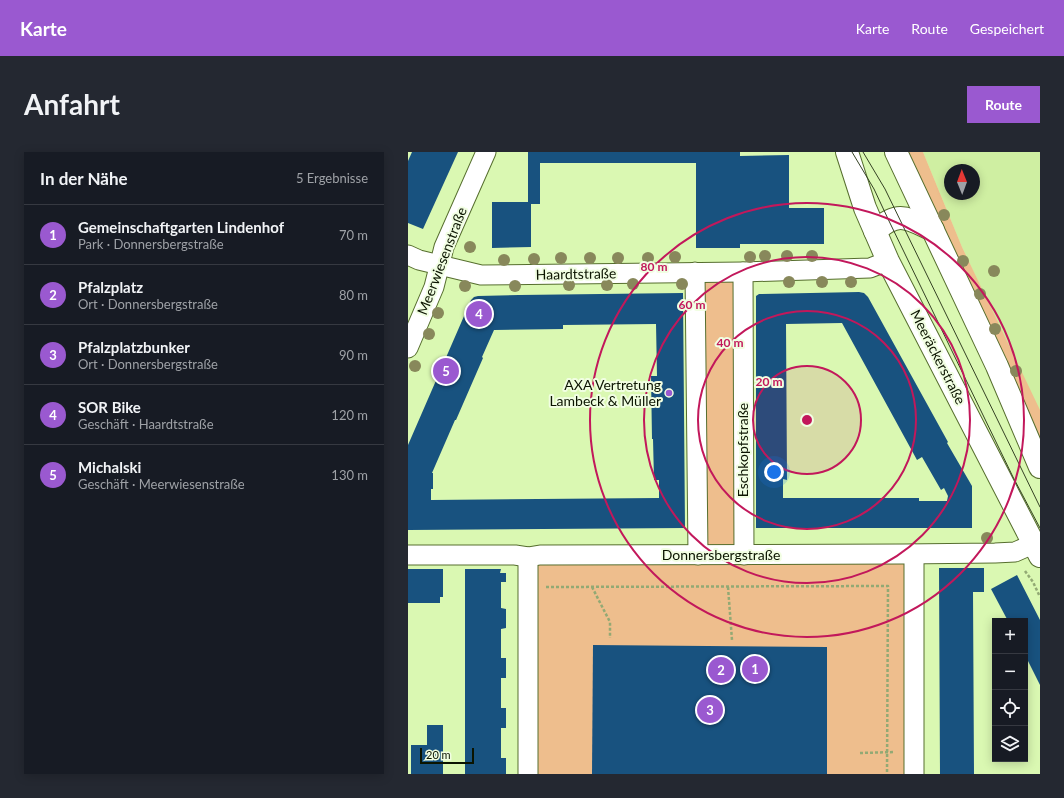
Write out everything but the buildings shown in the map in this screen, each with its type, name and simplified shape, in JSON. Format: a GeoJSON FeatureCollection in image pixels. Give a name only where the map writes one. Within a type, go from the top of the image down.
{"type":"FeatureCollection","features":[{"type":"Feature","properties":{"kind":"street","name":"Meerwiesenstraße"},"geometry":{"type":"LineString","coordinates":[[408,348],[434,287],[444,248],[486,152]]}},
{"type":"Feature","properties":{"kind":"street","name":"Meeräckerstraße"},"geometry":{"type":"LineString","coordinates":[[847,152],[865,208],[888,261],[1037,550]]}},
{"type":"Feature","properties":{"kind":"street"},"geometry":{"type":"LineString","coordinates":[[896,152],[997,366],[1040,467]]}},
{"type":"Feature","properties":{"kind":"street"},"geometry":{"type":"LineString","coordinates":[[875,231],[889,221],[898,218],[910,219],[933,230]]}},
{"type":"Feature","properties":{"kind":"street","name":"Haardtstraße"},"geometry":{"type":"LineString","coordinates":[[408,255],[419,260],[480,275],[743,272],[870,268],[888,261]]}},
{"type":"Feature","properties":{"kind":"street"},"geometry":{"type":"LineString","coordinates":[[695,272],[698,555]]}},
{"type":"Feature","properties":{"kind":"street","name":"Eschkopfstraße"},"geometry":{"type":"LineString","coordinates":[[743,272],[744,555]]}},
{"type":"Feature","properties":{"kind":"street","name":"Donnersbergstraße"},"geometry":{"type":"LineString","coordinates":[[408,555],[515,555],[528,557],[540,555],[914,554],[1015,552],[1037,550]]}},
{"type":"Feature","properties":{"kind":"street"},"geometry":{"type":"LineString","coordinates":[[914,554],[914,774]]}},
{"type":"Feature","properties":{"kind":"street"},"geometry":{"type":"LineString","coordinates":[[528,557],[528,774]]}},
{"type":"Feature","properties":{"kind":"path"},"geometry":{"type":"LineString","coordinates":[[728,586],[732,640]]}},
{"type":"Feature","properties":{"kind":"path"},"geometry":{"type":"LineString","coordinates":[[528,587],[888,586],[887,774]]}},
{"type":"Feature","properties":{"kind":"path"},"geometry":{"type":"LineString","coordinates":[[592,587],[610,622],[610,638]]}},
{"type":"Feature","properties":{"kind":"path"},"geometry":{"type":"LineString","coordinates":[[860,753],[914,751]]}},
{"type":"Feature","properties":{"kind":"shaded area"},"geometry":{"type":"Polygon","coordinates":[[[906,152],[923,152],[962,247],[1040,410],[1040,449],[906,152]]]}},
{"type":"Feature","properties":{"kind":"shaded area"},"geometry":{"type":"Polygon","coordinates":[[[923,152],[1040,152],[1040,412],[962,247],[923,152]]]}},
{"type":"Feature","properties":{"kind":"shaded area"},"geometry":{"type":"Polygon","coordinates":[[[695,272],[743,272],[744,555],[909,557],[909,774],[528,774],[528,557],[698,555],[695,272]]]}},
{"type":"Feature","properties":{"kind":"tram line"},"geometry":{"type":"LineString","coordinates":[[852,152],[874,189],[1013,477],[1040,528]]}},
{"type":"Feature","properties":{"kind":"tram line"},"geometry":{"type":"LineString","coordinates":[[863,152],[885,189],[1040,507]]}},
{"type":"Feature","properties":{"kind":"place","name":"SOR Bike"},"geometry":{"type":"Point","coordinates":[479,314]}},
{"type":"Feature","properties":{"kind":"place","name":"Michalski"},"geometry":{"type":"Point","coordinates":[446,371]}},
{"type":"Feature","properties":{"kind":"place","name":"AXA Vertretung Lambeck & Müller"},"geometry":{"type":"Point","coordinates":[669,393]}},
{"type":"Feature","properties":{"kind":"place","name":"Gemeinschaftgarten Lindenhof"},"geometry":{"type":"Point","coordinates":[755,669]}},
{"type":"Feature","properties":{"kind":"place","name":"Pfalzplatz"},"geometry":{"type":"Point","coordinates":[721,670]}},
{"type":"Feature","properties":{"kind":"place","name":"Pfalzplatzbunker"},"geometry":{"type":"Point","coordinates":[710,710]}}]}
